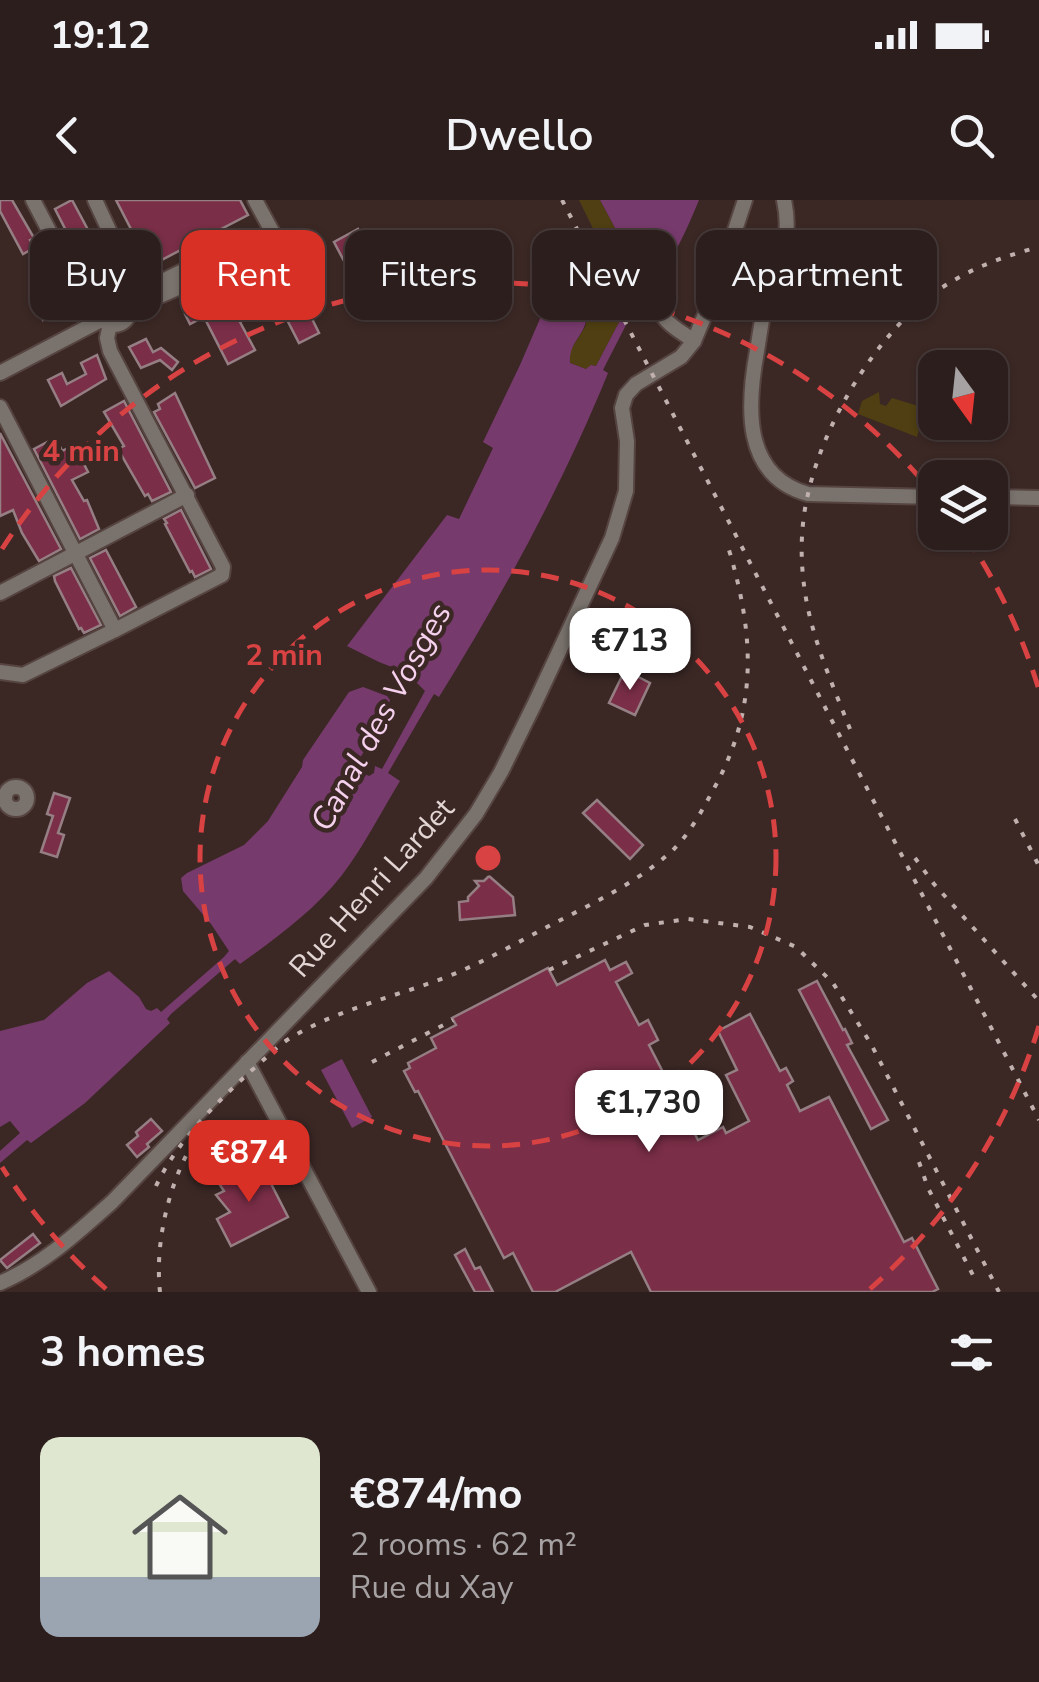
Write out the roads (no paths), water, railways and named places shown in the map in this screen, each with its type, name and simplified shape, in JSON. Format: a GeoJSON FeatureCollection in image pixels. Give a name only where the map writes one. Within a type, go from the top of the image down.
{"type":"FeatureCollection","features":[{"type":"Feature","properties":{"kind":"street"},"geometry":{"type":"LineString","coordinates":[[32,200],[48,230]]}},
{"type":"Feature","properties":{"kind":"street"},"geometry":{"type":"LineString","coordinates":[[95,200],[109,230]]}},
{"type":"Feature","properties":{"kind":"street"},"geometry":{"type":"LineString","coordinates":[[161,294],[246,252],[273,234],[255,200]]}},
{"type":"Feature","properties":{"kind":"street"},"geometry":{"type":"LineString","coordinates":[[665,320],[694,341],[745,200]]}},
{"type":"Feature","properties":{"kind":"street"},"geometry":{"type":"LineString","coordinates":[[784,200],[786,245],[767,298],[751,390],[758,452],[780,483],[794,491],[918,497]]}},
{"type":"Feature","properties":{"kind":"street"},"geometry":{"type":"LineString","coordinates":[[0,373],[97,320]]}},
{"type":"Feature","properties":{"kind":"street"},"geometry":{"type":"LineString","coordinates":[[0,672],[23,675],[222,575],[223,567],[110,351],[105,320]]}},
{"type":"Feature","properties":{"kind":"street","name":"Rue Henri Lardet"},"geometry":{"type":"LineString","coordinates":[[0,1283],[26,1272],[62,1246],[112,1202],[426,878],[476,814],[535,703],[612,538],[626,490],[628,441],[622,408],[626,395],[636,384],[681,357],[694,341]]}},
{"type":"Feature","properties":{"kind":"street"},"geometry":{"type":"LineString","coordinates":[[0,407],[116,630]]}},
{"type":"Feature","properties":{"kind":"street"},"geometry":{"type":"LineString","coordinates":[[0,592],[186,495]]}},
{"type":"Feature","properties":{"kind":"street"},"geometry":{"type":"LineString","coordinates":[[1008,498],[1039,498]]}},
{"type":"Feature","properties":{"kind":"street"},"geometry":{"type":"LineString","coordinates":[[248,1062],[370,1292]]}},
{"type":"Feature","properties":{"kind":"water"},"geometry":{"type":"Polygon","coordinates":[[[600,200],[699,200],[676,250],[676,230],[616,230],[600,200]]]}},
{"type":"Feature","properties":{"kind":"water","name":"Canal des Vosges"},"geometry":{"type":"Polygon","coordinates":[[[539,320],[586,320],[570,363],[586,369],[596,366],[620,320],[629,320],[603,370],[608,373],[551,498],[486,619],[439,697],[434,694],[388,773],[400,781],[342,875],[281,934],[240,964],[235,959],[171,1014],[167,1019],[170,1023],[85,1103],[31,1143],[27,1140],[0,1163],[0,1151],[20,1133],[10,1121],[0,1127],[0,1031],[44,1020],[87,983],[109,971],[139,997],[146,1009],[157,1008],[161,1012],[224,957],[229,951],[183,891],[181,878],[244,845],[268,821],[349,692],[363,687],[390,700],[383,722],[356,764],[369,776],[375,766],[382,769],[425,691],[407,673],[347,646],[447,515],[459,519],[493,448],[483,442],[539,320]]]}},
{"type":"Feature","properties":{"kind":"water"},"geometry":{"type":"Polygon","coordinates":[[[342,1059],[372,1117],[352,1128],[321,1070],[342,1059]]]}},
{"type":"Feature","properties":{"kind":"railway"},"geometry":{"type":"LineString","coordinates":[[562,200],[1039,1120]]}},
{"type":"Feature","properties":{"kind":"railway"},"geometry":{"type":"LineString","coordinates":[[850,729],[816,640],[803,574],[806,505],[825,440],[870,360],[908,315],[941,288],[968,273],[1039,247]]}},
{"type":"Feature","properties":{"kind":"railway"},"geometry":{"type":"LineString","coordinates":[[156,1186],[198,1124],[287,1040],[326,1020],[488,958],[631,882],[680,843],[727,762],[744,703],[747,643],[729,550]]}},
{"type":"Feature","properties":{"kind":"railway"},"geometry":{"type":"LineString","coordinates":[[1015,819],[1039,866]]}},
{"type":"Feature","properties":{"kind":"railway"},"geometry":{"type":"LineString","coordinates":[[915,858],[1039,1001]]}},
{"type":"Feature","properties":{"kind":"railway"},"geometry":{"type":"LineString","coordinates":[[549,970],[645,925],[688,919],[750,927],[796,947],[833,983],[871,1044],[999,1292]]}},
{"type":"Feature","properties":{"kind":"railway"},"geometry":{"type":"LineString","coordinates":[[372,1062],[453,1020]]}},
{"type":"Feature","properties":{"kind":"railway"},"geometry":{"type":"LineString","coordinates":[[160,1292],[164,1219],[189,1150]]}},
{"type":"Feature","properties":{"kind":"railway"},"geometry":{"type":"LineString","coordinates":[[919,1162],[928,1188],[977,1283]]}}]}
